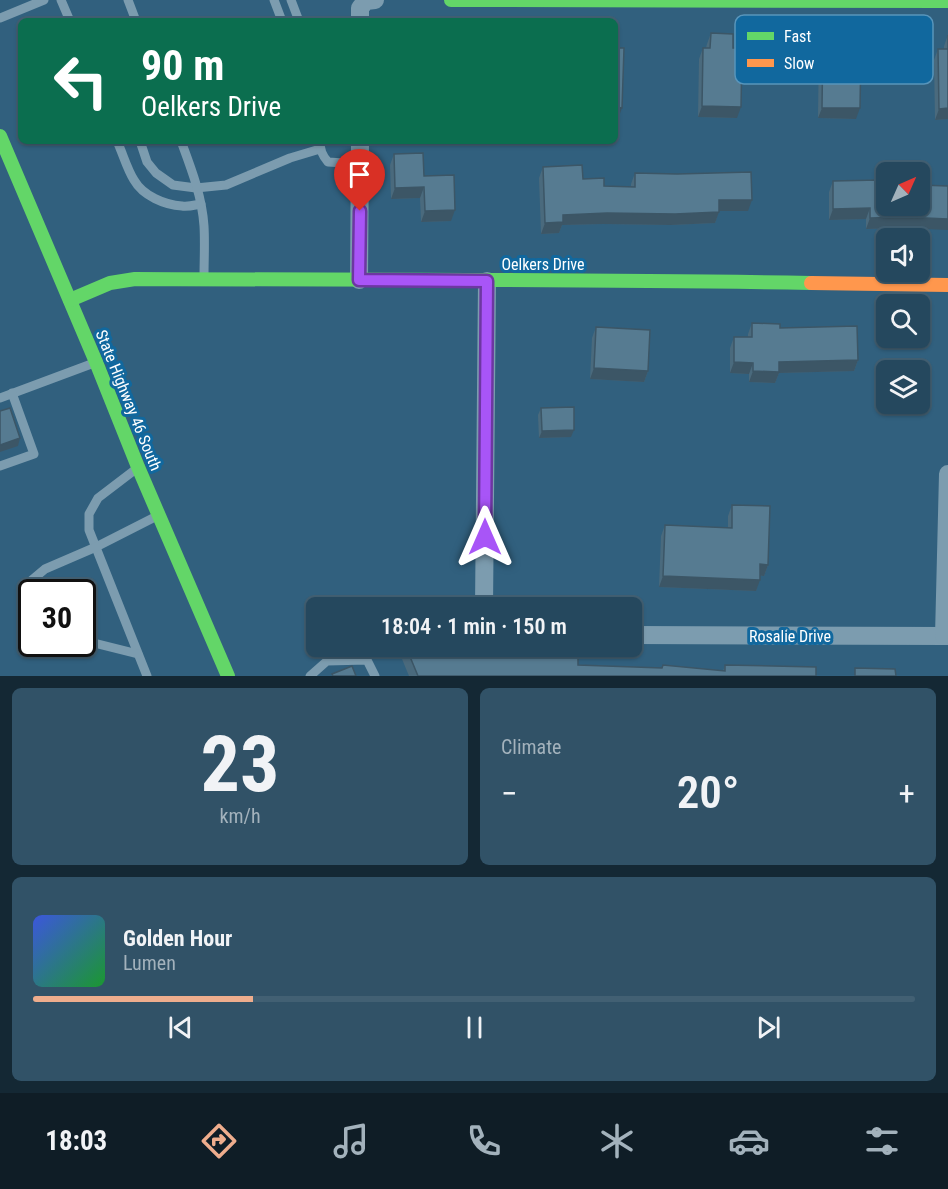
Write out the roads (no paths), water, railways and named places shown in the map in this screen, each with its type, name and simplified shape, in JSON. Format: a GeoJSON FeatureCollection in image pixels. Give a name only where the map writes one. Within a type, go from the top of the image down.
{"type":"FeatureCollection","features":[{"type":"Feature","properties":{"kind":"street"},"geometry":{"type":"LineString","coordinates":[[360,18],[360,8],[366,1],[375,0]]}},
{"type":"Feature","properties":{"kind":"street"},"geometry":{"type":"LineString","coordinates":[[451,0],[948,1]]}},
{"type":"Feature","properties":{"kind":"street","name":"State Highway 46 South"},"geometry":{"type":"LineString","coordinates":[[0,136],[226,676]]}},
{"type":"Feature","properties":{"kind":"street"},"geometry":{"type":"LineString","coordinates":[[359,280],[360,144]]}},
{"type":"Feature","properties":{"kind":"street","name":"Oelkers Drive"},"geometry":{"type":"LineString","coordinates":[[70,300],[121,279],[646,280],[948,285]]}},
{"type":"Feature","properties":{"kind":"street"},"geometry":{"type":"LineString","coordinates":[[484,597],[487,281]]}},
{"type":"Feature","properties":{"kind":"street"},"geometry":{"type":"LineString","coordinates":[[946,636],[948,474]]}},
{"type":"Feature","properties":{"kind":"street","name":"Rosalie Drive"},"geometry":{"type":"LineString","coordinates":[[642,635],[946,636]]}},
{"type":"Feature","properties":{"kind":"lane"},"geometry":{"type":"LineString","coordinates":[[0,18],[45,0]]}},
{"type":"Feature","properties":{"kind":"lane"},"geometry":{"type":"LineString","coordinates":[[61,0],[69,18]]}},
{"type":"Feature","properties":{"kind":"lane"},"geometry":{"type":"LineString","coordinates":[[128,0],[134,18]]}},
{"type":"Feature","properties":{"kind":"lane"},"geometry":{"type":"LineString","coordinates":[[274,0],[281,18]]}},
{"type":"Feature","properties":{"kind":"lane"},"geometry":{"type":"LineString","coordinates":[[291,0],[298,18]]}},
{"type":"Feature","properties":{"kind":"lane"},"geometry":{"type":"LineString","coordinates":[[118,144],[132,179],[148,195],[164,202],[183,206],[201,204]]}},
{"type":"Feature","properties":{"kind":"lane"},"geometry":{"type":"LineString","coordinates":[[141,144],[147,162],[156,173],[173,185],[196,188],[226,184],[320,145],[322,155],[328,162],[360,164]]}},
{"type":"Feature","properties":{"kind":"lane"},"geometry":{"type":"LineString","coordinates":[[181,144],[194,177],[201,204],[204,227],[204,279]]}},
{"type":"Feature","properties":{"kind":"lane"},"geometry":{"type":"LineString","coordinates":[[0,398],[96,362]]}},
{"type":"Feature","properties":{"kind":"lane"},"geometry":{"type":"LineString","coordinates":[[0,466],[34,454],[12,393]]}},
{"type":"Feature","properties":{"kind":"lane"},"geometry":{"type":"LineString","coordinates":[[138,467],[98,498],[89,514],[89,530],[147,676]]}},
{"type":"Feature","properties":{"kind":"lane"},"geometry":{"type":"LineString","coordinates":[[34,579],[45,569],[160,515]]}},
{"type":"Feature","properties":{"kind":"lane"},"geometry":{"type":"LineString","coordinates":[[96,644],[138,654]]}},
{"type":"Feature","properties":{"kind":"lane"},"geometry":{"type":"LineString","coordinates":[[310,676],[327,661],[367,660],[375,676]]}}]}
